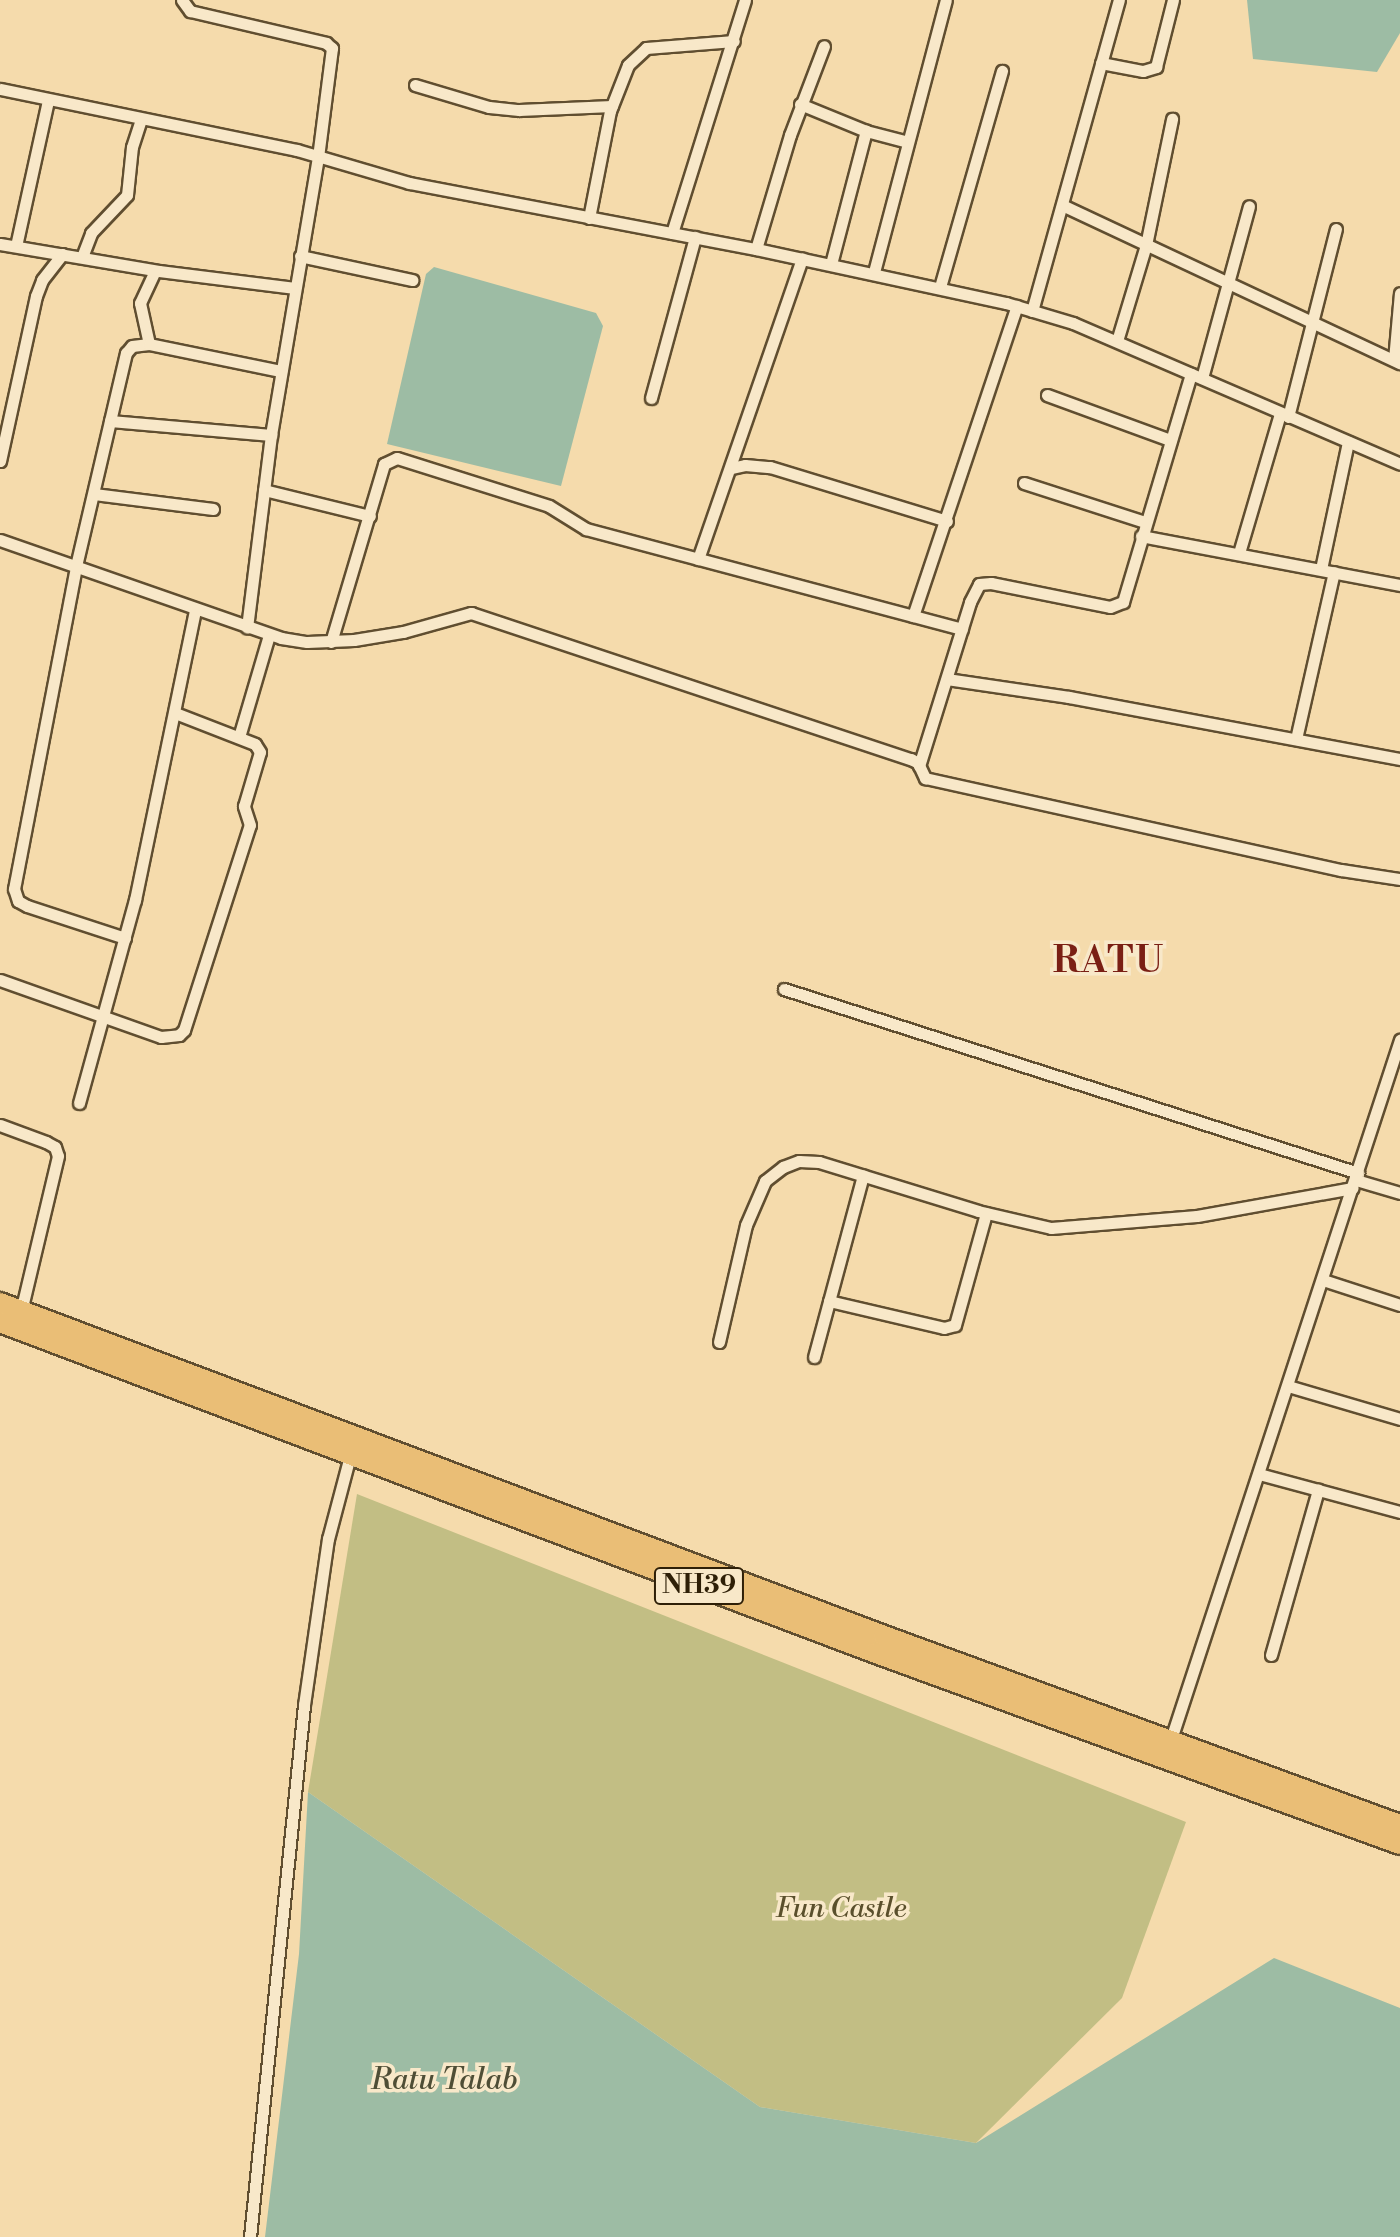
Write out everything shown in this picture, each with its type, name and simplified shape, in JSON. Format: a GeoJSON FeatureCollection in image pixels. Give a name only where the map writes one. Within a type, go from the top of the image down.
{"type":"FeatureCollection","features":[{"type":"Feature","properties":{"kind":"highway","name":"NH39"},"geometry":{"type":"LineString","coordinates":[[0,1303],[884,1636],[1400,1825]]}},
{"type":"Feature","properties":{"kind":"highway","name":"NH39"},"geometry":{"type":"LineString","coordinates":[[0,1322],[350,1456],[1400,1844]]}},
{"type":"Feature","properties":{"kind":"street"},"geometry":{"type":"LineString","coordinates":[[182,0],[190,11],[330,45],[332,53],[318,157],[271,435],[247,628]]}},
{"type":"Feature","properties":{"kind":"street"},"geometry":{"type":"LineString","coordinates":[[672,233],[702,128],[734,41],[745,0]]}},
{"type":"Feature","properties":{"kind":"street"},"geometry":{"type":"LineString","coordinates":[[874,272],[946,0]]}},
{"type":"Feature","properties":{"kind":"street"},"geometry":{"type":"LineString","coordinates":[[1032,311],[1119,0]]}},
{"type":"Feature","properties":{"kind":"street"},"geometry":{"type":"LineString","coordinates":[[1101,63],[1143,71],[1156,67],[1173,0]]}},
{"type":"Feature","properties":{"kind":"street"},"geometry":{"type":"LineString","coordinates":[[589,218],[612,106],[628,65],[646,48],[734,41]]}},
{"type":"Feature","properties":{"kind":"street"},"geometry":{"type":"LineString","coordinates":[[756,249],[800,104],[824,46]]}},
{"type":"Feature","properties":{"kind":"street"},"geometry":{"type":"LineString","coordinates":[[940,287],[1002,71]]}},
{"type":"Feature","properties":{"kind":"street"},"geometry":{"type":"LineString","coordinates":[[415,85],[489,107],[519,110],[612,106]]}},
{"type":"Feature","properties":{"kind":"street"},"geometry":{"type":"LineString","coordinates":[[0,89],[318,157],[396,180],[874,272],[1017,306],[1073,323],[1117,341],[1400,464]]}},
{"type":"Feature","properties":{"kind":"street"},"geometry":{"type":"LineString","coordinates":[[16,246],[48,100]]}},
{"type":"Feature","properties":{"kind":"street"},"geometry":{"type":"LineString","coordinates":[[800,104],[866,131],[908,142]]}},
{"type":"Feature","properties":{"kind":"street"},"geometry":{"type":"LineString","coordinates":[[82,257],[91,233],[127,195],[132,147],[141,119]]}},
{"type":"Feature","properties":{"kind":"street"},"geometry":{"type":"LineString","coordinates":[[1117,341],[1146,245],[1172,119]]}},
{"type":"Feature","properties":{"kind":"street"},"geometry":{"type":"LineString","coordinates":[[831,264],[866,131]]}},
{"type":"Feature","properties":{"kind":"street"},"geometry":{"type":"LineString","coordinates":[[1062,205],[1397,362],[1400,293]]}},
{"type":"Feature","properties":{"kind":"street"},"geometry":{"type":"LineString","coordinates":[[919,766],[976,588],[985,583],[1089,604],[1120,605],[1170,440],[1228,283],[1249,206]]}},
{"type":"Feature","properties":{"kind":"street"},"geometry":{"type":"LineString","coordinates":[[1239,553],[1284,415],[1336,229]]}},
{"type":"Feature","properties":{"kind":"street"},"geometry":{"type":"LineString","coordinates":[[651,398],[695,237]]}},
{"type":"Feature","properties":{"kind":"street"},"geometry":{"type":"LineString","coordinates":[[0,244],[155,271],[295,288]]}},
{"type":"Feature","properties":{"kind":"street"},"geometry":{"type":"LineString","coordinates":[[0,461],[36,296],[42,280],[62,254]]}},
{"type":"Feature","properties":{"kind":"street"},"geometry":{"type":"LineString","coordinates":[[300,256],[412,280]]}},
{"type":"Feature","properties":{"kind":"street"},"geometry":{"type":"LineString","coordinates":[[698,559],[802,258]]}},
{"type":"Feature","properties":{"kind":"street"},"geometry":{"type":"LineString","coordinates":[[149,344],[140,303],[155,271]]}},
{"type":"Feature","properties":{"kind":"street"},"geometry":{"type":"LineString","coordinates":[[913,616],[1017,306]]}},
{"type":"Feature","properties":{"kind":"street"},"geometry":{"type":"LineString","coordinates":[[125,938],[27,906],[15,896],[15,874],[76,566],[126,353],[132,346],[149,344],[281,371]]}},
{"type":"Feature","properties":{"kind":"street"},"geometry":{"type":"LineString","coordinates":[[1047,395],[1170,440]]}},
{"type":"Feature","properties":{"kind":"street"},"geometry":{"type":"LineString","coordinates":[[110,421],[271,435]]}},
{"type":"Feature","properties":{"kind":"street"},"geometry":{"type":"LineString","coordinates":[[1321,569],[1348,442]]}},
{"type":"Feature","properties":{"kind":"street"},"geometry":{"type":"LineString","coordinates":[[331,642],[384,464],[397,458],[549,506],[586,529],[962,629]]}},
{"type":"Feature","properties":{"kind":"street"},"geometry":{"type":"LineString","coordinates":[[731,468],[745,465],[770,467],[947,521]]}},
{"type":"Feature","properties":{"kind":"street"},"geometry":{"type":"LineString","coordinates":[[1024,483],[1145,522]]}},
{"type":"Feature","properties":{"kind":"street"},"geometry":{"type":"LineString","coordinates":[[264,490],[370,516]]}},
{"type":"Feature","properties":{"kind":"street"},"geometry":{"type":"LineString","coordinates":[[94,494],[213,509]]}},
{"type":"Feature","properties":{"kind":"street"},"geometry":{"type":"LineString","coordinates":[[1141,536],[1400,585]]}},
{"type":"Feature","properties":{"kind":"street"},"geometry":{"type":"LineString","coordinates":[[0,540],[247,628],[307,642],[331,642],[403,632],[471,613],[911,759],[919,766],[922,775],[933,779],[1341,870],[1400,879]]}},
{"type":"Feature","properties":{"kind":"street"},"geometry":{"type":"LineString","coordinates":[[1296,739],[1334,572]]}},
{"type":"Feature","properties":{"kind":"street"},"geometry":{"type":"LineString","coordinates":[[79,1103],[125,938],[195,610]]}},
{"type":"Feature","properties":{"kind":"street"},"geometry":{"type":"LineString","coordinates":[[239,737],[269,635]]}},
{"type":"Feature","properties":{"kind":"street"},"geometry":{"type":"LineString","coordinates":[[947,679],[1069,697],[1400,759]]}},
{"type":"Feature","properties":{"kind":"street"},"geometry":{"type":"LineString","coordinates":[[0,980],[161,1037],[179,1035],[184,1030],[250,825],[244,806],[260,752],[255,744],[175,713]]}},
{"type":"Feature","properties":{"kind":"street"},"geometry":{"type":"LineString","coordinates":[[784,989],[1400,1193]]}},
{"type":"Feature","properties":{"kind":"street"},"geometry":{"type":"LineString","coordinates":[[1171,1739],[1400,1040]]}},
{"type":"Feature","properties":{"kind":"street"},"geometry":{"type":"LineString","coordinates":[[0,1125],[46,1142],[55,1147],[58,1156],[21,1311]]}},
{"type":"Feature","properties":{"kind":"street"},"geometry":{"type":"LineString","coordinates":[[719,1342],[746,1225],[765,1181],[783,1167],[799,1161],[819,1162],[986,1213],[1051,1228],[1197,1216],[1356,1180]]}},
{"type":"Feature","properties":{"kind":"street"},"geometry":{"type":"LineString","coordinates":[[814,1357],[863,1176]]}},
{"type":"Feature","properties":{"kind":"street"},"geometry":{"type":"LineString","coordinates":[[829,1301],[950,1327],[959,1320],[986,1213]]}},
{"type":"Feature","properties":{"kind":"street"},"geometry":{"type":"LineString","coordinates":[[1323,1280],[1400,1305]]}},
{"type":"Feature","properties":{"kind":"street"},"geometry":{"type":"LineString","coordinates":[[1288,1386],[1400,1419]]}},
{"type":"Feature","properties":{"kind":"street"},"geometry":{"type":"LineString","coordinates":[[250,2237],[304,1705],[328,1539],[350,1456]]}},
{"type":"Feature","properties":{"kind":"street"},"geometry":{"type":"LineString","coordinates":[[1259,1474],[1400,1512]]}},
{"type":"Feature","properties":{"kind":"street"},"geometry":{"type":"LineString","coordinates":[[1271,1655],[1318,1490]]}},
{"type":"Feature","properties":{"kind":"green space","name":"Fun Castle"},"geometry":{"type":"Polygon","coordinates":[[[357,1494],[1186,1822],[1122,1998],[976,2143],[760,2107],[308,1792],[357,1494]]]}},
{"type":"Feature","properties":{"kind":"water"},"geometry":{"type":"Polygon","coordinates":[[[1247,0],[1400,0],[1400,33],[1377,72],[1253,59],[1247,0]]]}},
{"type":"Feature","properties":{"kind":"water"},"geometry":{"type":"Polygon","coordinates":[[[434,267],[596,313],[603,326],[561,486],[387,444],[426,274],[434,267]]]}},
{"type":"Feature","properties":{"kind":"water","name":"Ratu Talab"},"geometry":{"type":"Polygon","coordinates":[[[308,1792],[760,2107],[976,2143],[1274,1958],[1400,2008],[1400,2237],[265,2237],[299,1954],[308,1792]]]}},
{"type":"Feature","properties":{"kind":"district","name":"RATU"},"geometry":{"type":"Point","coordinates":[1109,962]}}]}
